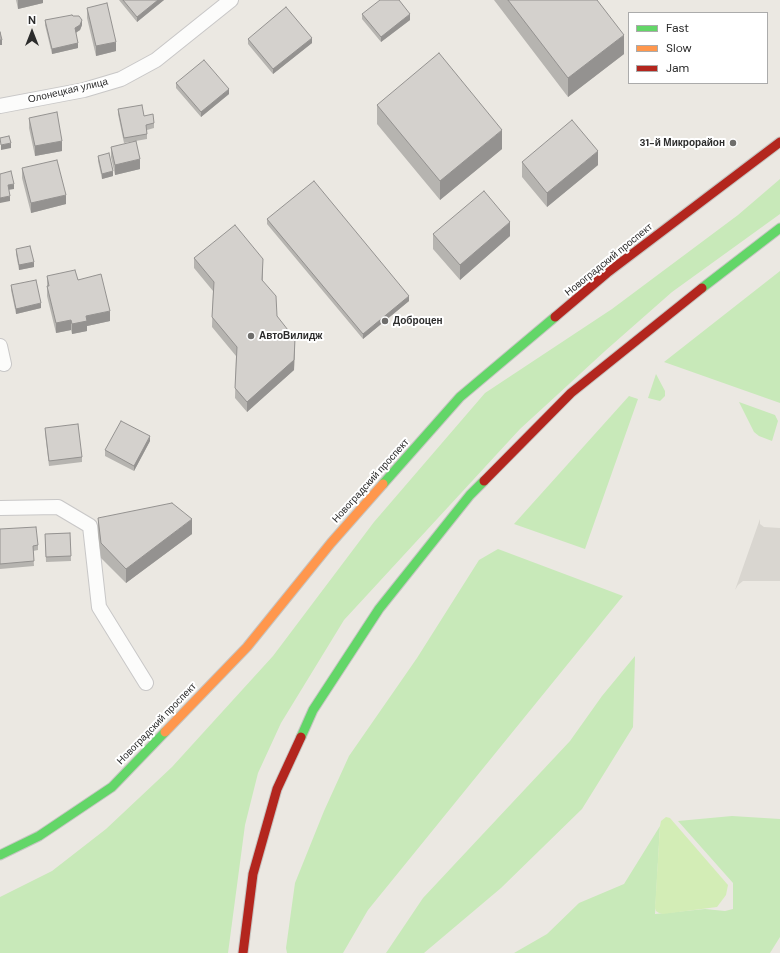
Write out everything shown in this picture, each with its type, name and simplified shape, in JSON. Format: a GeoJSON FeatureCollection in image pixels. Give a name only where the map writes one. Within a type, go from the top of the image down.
{"type":"FeatureCollection","features":[{"type":"Feature","properties":{"kind":"main road","name":"Новоградский проспект"},"geometry":{"type":"LineString","coordinates":[[0,855],[39,836],[112,787],[247,647],[331,543],[460,397],[607,273],[780,142]]}},
{"type":"Feature","properties":{"kind":"main road"},"geometry":{"type":"LineString","coordinates":[[243,953],[253,874],[277,789],[313,710],[379,609],[470,495],[571,393],[720,273],[780,228]]}},
{"type":"Feature","properties":{"kind":"street","name":"Олонецкая улица"},"geometry":{"type":"LineString","coordinates":[[0,106],[84,90],[121,79],[156,60],[231,0]]}},
{"type":"Feature","properties":{"kind":"street"},"geometry":{"type":"LineString","coordinates":[[0,346],[4,364]]}},
{"type":"Feature","properties":{"kind":"street"},"geometry":{"type":"LineString","coordinates":[[0,508],[58,507],[90,526],[99,606],[146,683]]}},
{"type":"Feature","properties":{"kind":"green space"},"geometry":{"type":"Polygon","coordinates":[[[780,179],[780,214],[672,292],[520,429],[344,620],[281,723],[258,773],[245,825],[228,953],[0,953],[0,897],[52,871],[106,829],[172,767],[273,656],[374,522],[485,393],[612,309],[738,215],[780,179]]]}},
{"type":"Feature","properties":{"kind":"green space"},"geometry":{"type":"Polygon","coordinates":[[[780,271],[780,403],[664,362],[780,271]]]}},
{"type":"Feature","properties":{"kind":"green space"},"geometry":{"type":"Polygon","coordinates":[[[656,374],[665,391],[665,396],[660,401],[648,398],[656,374]]]}},
{"type":"Feature","properties":{"kind":"green space"},"geometry":{"type":"Polygon","coordinates":[[[629,396],[638,399],[585,549],[514,524],[629,396]]]}},
{"type":"Feature","properties":{"kind":"green space"},"geometry":{"type":"Polygon","coordinates":[[[739,402],[775,415],[778,421],[772,441],[759,436],[754,432],[739,402]]]}},
{"type":"Feature","properties":{"kind":"green space"},"geometry":{"type":"Polygon","coordinates":[[[498,549],[623,596],[368,910],[343,953],[287,953],[286,948],[295,883],[324,811],[349,756],[417,658],[479,560],[498,549]]]}},
{"type":"Feature","properties":{"kind":"green space"},"geometry":{"type":"Polygon","coordinates":[[[635,656],[633,727],[582,809],[501,888],[424,953],[386,953],[423,898],[570,741],[602,696],[635,656]]]}},
{"type":"Feature","properties":{"kind":"green space"},"geometry":{"type":"Polygon","coordinates":[[[732,816],[780,819],[780,937],[770,953],[514,953],[547,934],[579,903],[624,884],[660,826],[655,914],[705,909],[725,911],[733,909],[733,883],[678,821],[732,816]]]}},
{"type":"Feature","properties":{"kind":"green space"},"geometry":{"type":"Polygon","coordinates":[[[666,817],[670,818],[728,885],[726,895],[717,907],[663,914],[656,911],[660,826],[661,821],[666,817]]]}},
{"type":"Feature","properties":{"kind":"shaded area"},"geometry":{"type":"Polygon","coordinates":[[[760,519],[760,524],[764,527],[780,528],[780,581],[743,581],[735,590],[760,519]]]}},
{"type":"Feature","properties":{"kind":"building"},"geometry":{"type":"Polygon","coordinates":[[[123,0],[158,0],[137,17],[123,0]]]}},
{"type":"Feature","properties":{"kind":"building"},"geometry":{"type":"Polygon","coordinates":[[[380,0],[399,0],[410,14],[381,37],[362,14],[380,0]]]}},
{"type":"Feature","properties":{"kind":"building"},"geometry":{"type":"Polygon","coordinates":[[[508,0],[597,0],[624,35],[568,78],[508,0]]]}},
{"type":"Feature","properties":{"kind":"building"},"geometry":{"type":"Polygon","coordinates":[[[107,3],[116,42],[96,46],[87,8],[107,3]]]}},
{"type":"Feature","properties":{"kind":"building"},"geometry":{"type":"Polygon","coordinates":[[[286,7],[312,38],[273,69],[248,39],[286,7]]]}},
{"type":"Feature","properties":{"kind":"building"},"geometry":{"type":"Polygon","coordinates":[[[72,15],[79,16],[82,20],[80,25],[75,28],[78,43],[52,49],[45,20],[72,15]]]}},
{"type":"Feature","properties":{"kind":"building"},"geometry":{"type":"Polygon","coordinates":[[[439,53],[502,130],[440,181],[377,105],[439,53]]]}},
{"type":"Feature","properties":{"kind":"building"},"geometry":{"type":"Polygon","coordinates":[[[204,60],[229,89],[201,112],[176,83],[204,60]]]}},
{"type":"Feature","properties":{"kind":"building"},"geometry":{"type":"Polygon","coordinates":[[[142,105],[144,116],[153,114],[154,123],[146,125],[147,134],[124,138],[118,109],[142,105]]]}},
{"type":"Feature","properties":{"kind":"building"},"geometry":{"type":"Polygon","coordinates":[[[57,112],[62,141],[35,146],[29,118],[57,112]]]}},
{"type":"Feature","properties":{"kind":"building"},"geometry":{"type":"Polygon","coordinates":[[[572,120],[598,151],[547,193],[522,162],[572,120]]]}},
{"type":"Feature","properties":{"kind":"building"},"geometry":{"type":"Polygon","coordinates":[[[9,136],[11,143],[1,145],[0,138],[9,136]]]}},
{"type":"Feature","properties":{"kind":"building"},"geometry":{"type":"Polygon","coordinates":[[[136,141],[140,159],[115,165],[111,147],[136,141]]]}},
{"type":"Feature","properties":{"kind":"building"},"geometry":{"type":"Polygon","coordinates":[[[109,153],[113,171],[102,174],[98,156],[109,153]]]}},
{"type":"Feature","properties":{"kind":"building"},"geometry":{"type":"Polygon","coordinates":[[[57,160],[66,195],[31,203],[22,168],[57,160]]]}},
{"type":"Feature","properties":{"kind":"building"},"geometry":{"type":"Polygon","coordinates":[[[11,171],[14,184],[8,185],[10,196],[0,198],[0,174],[11,171]]]}},
{"type":"Feature","properties":{"kind":"building"},"geometry":{"type":"Polygon","coordinates":[[[314,181],[409,296],[363,334],[267,219],[314,181]]]}},
{"type":"Feature","properties":{"kind":"building"},"geometry":{"type":"Polygon","coordinates":[[[484,191],[510,222],[460,265],[433,234],[484,191]]]}},
{"type":"Feature","properties":{"kind":"building"},"geometry":{"type":"Polygon","coordinates":[[[235,225],[263,259],[262,280],[276,296],[277,316],[295,339],[294,360],[247,402],[235,388],[237,347],[212,317],[214,282],[194,258],[235,225]]]}},
{"type":"Feature","properties":{"kind":"building"},"geometry":{"type":"Polygon","coordinates":[[[30,246],[34,262],[19,265],[16,249],[30,246]]]}},
{"type":"Feature","properties":{"kind":"building"},"geometry":{"type":"Polygon","coordinates":[[[75,270],[78,280],[101,274],[110,311],[86,316],[87,321],[72,324],[71,320],[56,323],[47,286],[49,286],[47,276],[75,270]]]}},
{"type":"Feature","properties":{"kind":"building"},"geometry":{"type":"Polygon","coordinates":[[[36,280],[41,303],[16,309],[11,285],[36,280]]]}},
{"type":"Feature","properties":{"kind":"building"},"geometry":{"type":"Polygon","coordinates":[[[121,421],[150,436],[134,466],[105,450],[121,421]]]}},
{"type":"Feature","properties":{"kind":"building"},"geometry":{"type":"Polygon","coordinates":[[[78,424],[82,457],[49,461],[45,428],[78,424]]]}},
{"type":"Feature","properties":{"kind":"building"},"geometry":{"type":"Polygon","coordinates":[[[172,503],[192,519],[126,569],[101,543],[98,518],[172,503]]]}},
{"type":"Feature","properties":{"kind":"building"},"geometry":{"type":"Polygon","coordinates":[[[36,527],[38,545],[33,546],[34,561],[0,564],[0,529],[36,527]]]}},
{"type":"Feature","properties":{"kind":"building"},"geometry":{"type":"Polygon","coordinates":[[[70,533],[71,556],[46,557],[45,534],[70,533]]]}},
{"type":"Feature","properties":{"kind":"traffic: fast"},"geometry":{"type":"LineString","coordinates":[[702,288],[780,228]]}},
{"type":"Feature","properties":{"kind":"traffic: fast"},"geometry":{"type":"LineString","coordinates":[[383,484],[460,397],[555,317]]}},
{"type":"Feature","properties":{"kind":"traffic: fast"},"geometry":{"type":"LineString","coordinates":[[301,737],[313,710],[379,609],[470,495],[484,481]]}},
{"type":"Feature","properties":{"kind":"traffic: fast"},"geometry":{"type":"LineString","coordinates":[[0,855],[39,836],[112,787],[165,732]]}},
{"type":"Feature","properties":{"kind":"traffic: slow"},"geometry":{"type":"LineString","coordinates":[[165,732],[247,647],[331,543],[383,484]]}},
{"type":"Feature","properties":{"kind":"traffic: jam"},"geometry":{"type":"LineString","coordinates":[[555,317],[607,273],[780,142]]}},
{"type":"Feature","properties":{"kind":"traffic: jam"},"geometry":{"type":"LineString","coordinates":[[484,481],[571,393],[702,288]]}},
{"type":"Feature","properties":{"kind":"traffic: jam"},"geometry":{"type":"LineString","coordinates":[[243,953],[253,874],[277,789],[301,737]]}},
{"type":"Feature","properties":{"kind":"place","name":"31-й Микрорайон"},"geometry":{"type":"Point","coordinates":[733,143]}},
{"type":"Feature","properties":{"kind":"place","name":"Доброцен"},"geometry":{"type":"Point","coordinates":[385,321]}},
{"type":"Feature","properties":{"kind":"place","name":"АвтоВилидж"},"geometry":{"type":"Point","coordinates":[251,336]}}]}
